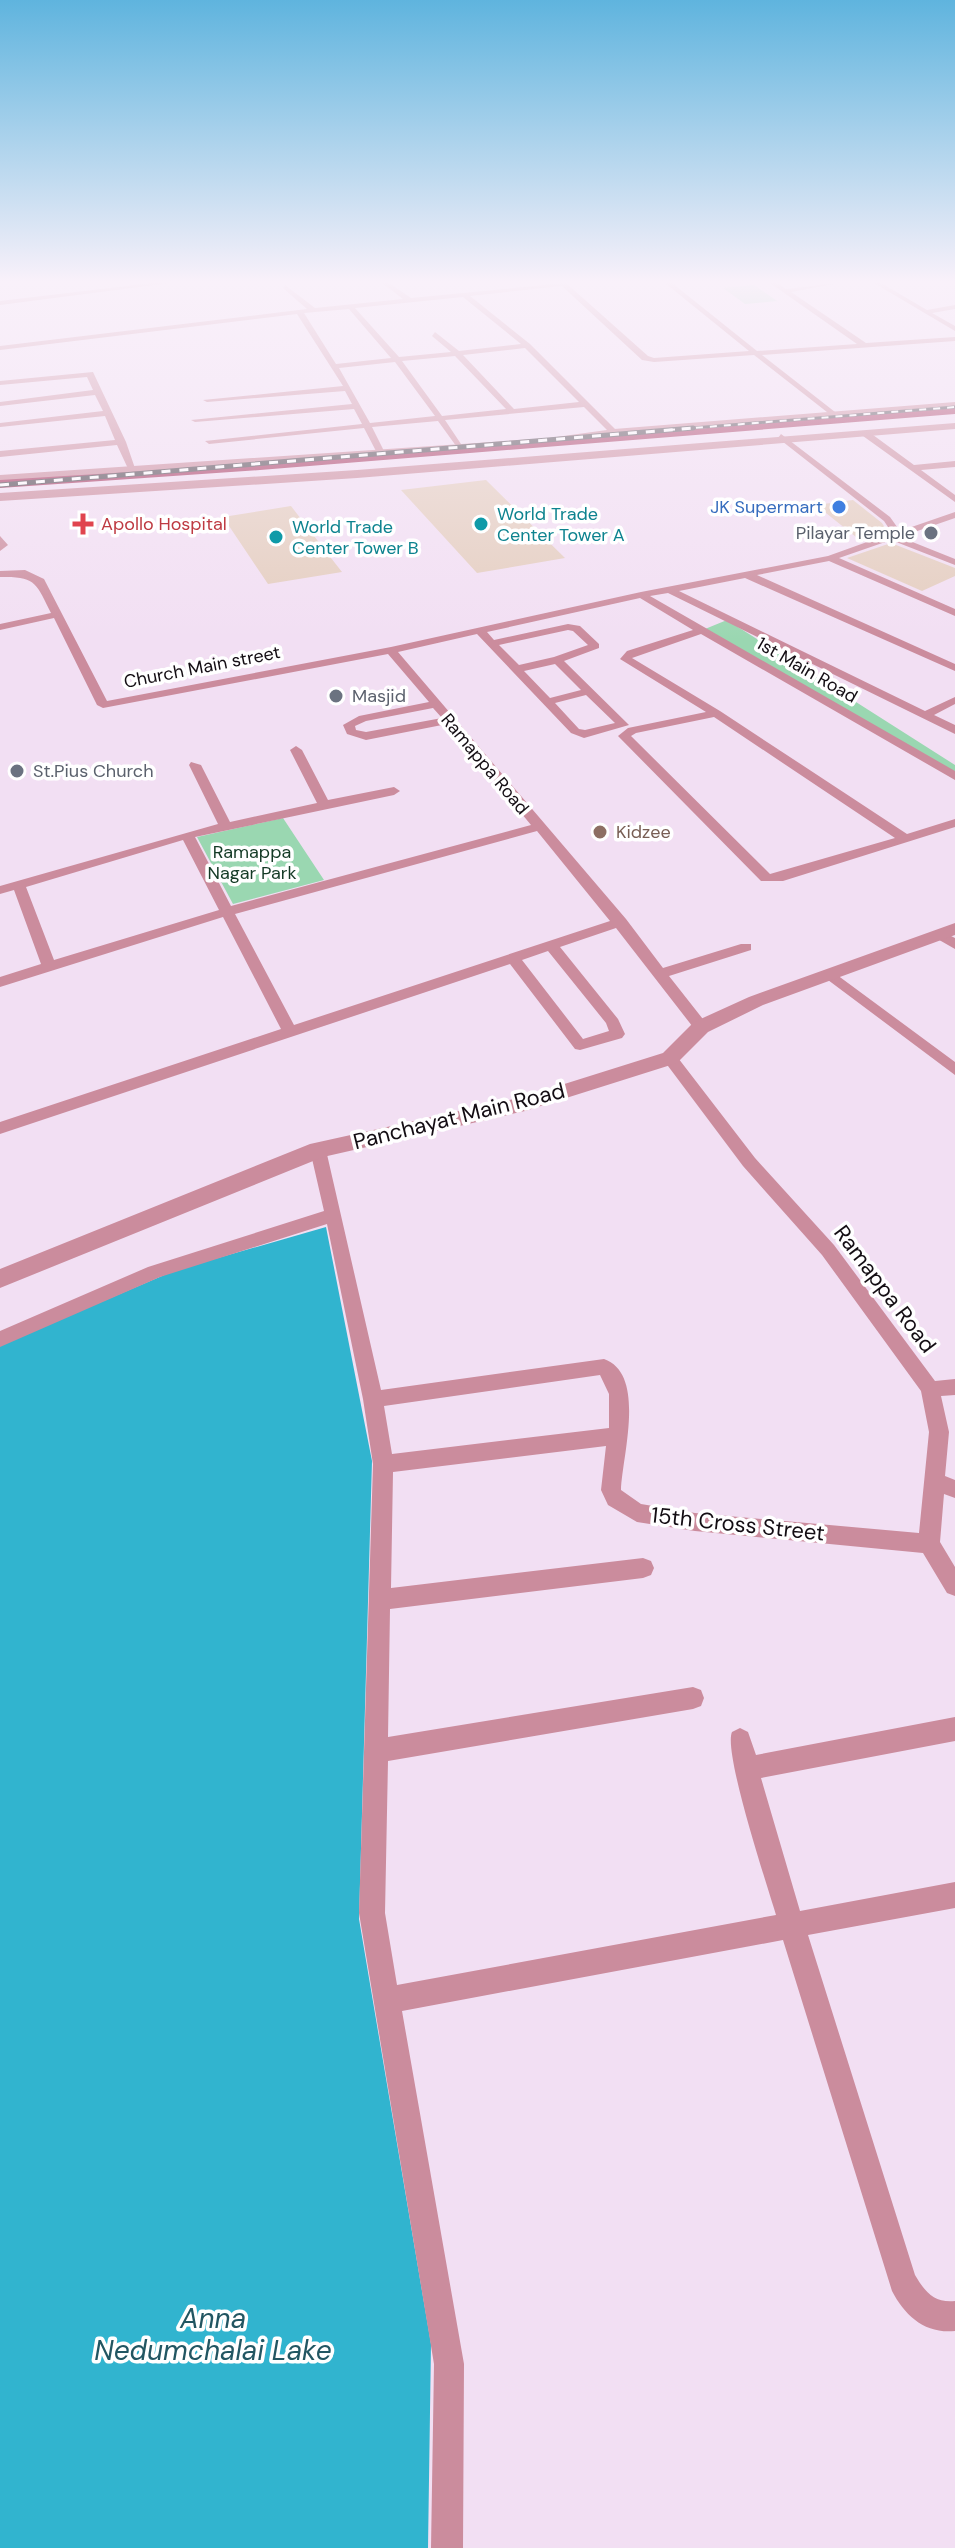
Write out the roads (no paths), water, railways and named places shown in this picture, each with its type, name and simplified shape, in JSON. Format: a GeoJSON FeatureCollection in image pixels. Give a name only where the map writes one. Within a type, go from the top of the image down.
{"type":"FeatureCollection","features":[{"type":"Feature","properties":{"kind":"main road"},"geometry":{"type":"LineString","coordinates":[[174,484],[483,455],[542,443],[955,408]]}},
{"type":"Feature","properties":{"kind":"main road"},"geometry":{"type":"LineString","coordinates":[[0,482],[785,439],[955,419]]}},
{"type":"Feature","properties":{"kind":"street"},"geometry":{"type":"LineString","coordinates":[[354,402],[381,453]]}},
{"type":"Feature","properties":{"kind":"street"},"geometry":{"type":"LineString","coordinates":[[428,402],[459,447]]}},
{"type":"Feature","properties":{"kind":"street"},"geometry":{"type":"LineString","coordinates":[[504,402],[513,412]]}},
{"type":"Feature","properties":{"kind":"street"},"geometry":{"type":"LineString","coordinates":[[817,402],[838,419]]}},
{"type":"Feature","properties":{"kind":"street"},"geometry":{"type":"LineString","coordinates":[[0,414],[103,403],[134,473],[542,443],[614,432],[838,419]]}},
{"type":"Feature","properties":{"kind":"street"},"geometry":{"type":"LineString","coordinates":[[209,441],[585,404],[614,432]]}},
{"type":"Feature","properties":{"kind":"street"},"geometry":{"type":"LineString","coordinates":[[195,420],[356,406]]}},
{"type":"Feature","properties":{"kind":"street"},"geometry":{"type":"LineString","coordinates":[[0,425],[108,413]]}},
{"type":"Feature","properties":{"kind":"street"},"geometry":{"type":"LineString","coordinates":[[0,495],[955,426]]}},
{"type":"Feature","properties":{"kind":"street"},"geometry":{"type":"LineString","coordinates":[[0,436],[47,430]]}},
{"type":"Feature","properties":{"kind":"street"},"geometry":{"type":"LineString","coordinates":[[866,434],[955,499]]}},
{"type":"Feature","properties":{"kind":"street"},"geometry":{"type":"LineString","coordinates":[[785,439],[887,519],[895,535],[955,562]]}},
{"type":"Feature","properties":{"kind":"street"},"geometry":{"type":"LineString","coordinates":[[0,454],[122,442]]}},
{"type":"Feature","properties":{"kind":"street"},"geometry":{"type":"LineString","coordinates":[[911,468],[955,464]]}},
{"type":"Feature","properties":{"kind":"street"},"geometry":{"type":"LineString","coordinates":[[391,650],[641,595],[830,558],[955,515]]}},
{"type":"Feature","properties":{"kind":"street"},"geometry":{"type":"LineString","coordinates":[[0,539],[3,545],[0,548]]}},
{"type":"Feature","properties":{"kind":"street"},"geometry":{"type":"LineString","coordinates":[[830,558],[955,613]]}},
{"type":"Feature","properties":{"kind":"street","name":"Church Main street"},"geometry":{"type":"LineString","coordinates":[[0,574],[25,573],[37,578],[59,614],[103,705],[391,650]]}},
{"type":"Feature","properties":{"kind":"street"},"geometry":{"type":"LineString","coordinates":[[748,575],[955,668]]}},
{"type":"Feature","properties":{"kind":"street"},"geometry":{"type":"LineString","coordinates":[[670,590],[955,730]]}},
{"type":"Feature","properties":{"kind":"street","name":"1st Main Road"},"geometry":{"type":"LineString","coordinates":[[641,595],[955,776]]}},
{"type":"Feature","properties":{"kind":"street"},"geometry":{"type":"LineString","coordinates":[[0,627],[59,614]]}},
{"type":"Feature","properties":{"kind":"street"},"geometry":{"type":"LineString","coordinates":[[493,643],[568,627],[576,628],[595,646],[557,660],[518,669]]}},
{"type":"Feature","properties":{"kind":"street"},"geometry":{"type":"LineString","coordinates":[[479,630],[579,734],[623,725],[557,660]]}},
{"type":"Feature","properties":{"kind":"street"},"geometry":{"type":"LineString","coordinates":[[703,630],[631,653],[625,659],[716,713],[904,838]]}},
{"type":"Feature","properties":{"kind":"street","name":"Ramappa Road"},"geometry":{"type":"LineString","coordinates":[[391,650],[537,827],[621,922],[701,1027]]}},
{"type":"Feature","properties":{"kind":"street"},"geometry":{"type":"LineString","coordinates":[[547,702],[590,691]]}},
{"type":"Feature","properties":{"kind":"street"},"geometry":{"type":"LineString","coordinates":[[925,715],[955,700]]}},
{"type":"Feature","properties":{"kind":"street"},"geometry":{"type":"LineString","coordinates":[[436,704],[363,718],[349,725],[351,732],[366,736],[449,720]]}},
{"type":"Feature","properties":{"kind":"street"},"geometry":{"type":"LineString","coordinates":[[716,713],[632,730],[624,736],[763,876],[774,879],[955,823]]}},
{"type":"Feature","properties":{"kind":"street"},"geometry":{"type":"LineString","coordinates":[[296,750],[324,805]]}},
{"type":"Feature","properties":{"kind":"street"},"geometry":{"type":"LineString","coordinates":[[195,765],[226,827]]}},
{"type":"Feature","properties":{"kind":"street"},"geometry":{"type":"LineString","coordinates":[[0,890],[187,835],[394,791]]}},
{"type":"Feature","properties":{"kind":"street"},"geometry":{"type":"LineString","coordinates":[[0,982],[226,912],[537,827]]}},
{"type":"Feature","properties":{"kind":"street"},"geometry":{"type":"LineString","coordinates":[[187,835],[290,1032]]}},
{"type":"Feature","properties":{"kind":"street"},"geometry":{"type":"LineString","coordinates":[[18,884],[49,966]]}},
{"type":"Feature","properties":{"kind":"street"},"geometry":{"type":"LineString","coordinates":[[0,1128],[621,922]]}},
{"type":"Feature","properties":{"kind":"street","name":"Panchayat Main Road"},"geometry":{"type":"LineString","coordinates":[[0,1279],[318,1150],[525,1104],[670,1058],[701,1027],[756,1001],[829,974],[950,936]]}},
{"type":"Feature","properties":{"kind":"street"},"geometry":{"type":"LineString","coordinates":[[513,958],[580,1045],[617,1034],[613,1022],[551,945]]}},
{"type":"Feature","properties":{"kind":"street"},"geometry":{"type":"LineString","coordinates":[[660,974],[746,947]]}},
{"type":"Feature","properties":{"kind":"street"},"geometry":{"type":"LineString","coordinates":[[829,974],[955,1070]]}},
{"type":"Feature","properties":{"kind":"street","name":"Ramappa Road"},"geometry":{"type":"LineString","coordinates":[[670,1058],[749,1162],[828,1250],[930,1389],[939,1432],[929,1544]]}},
{"type":"Feature","properties":{"kind":"street"},"geometry":{"type":"LineString","coordinates":[[318,1150],[373,1399],[383,1464],[372,1913],[449,2364],[447,2548]]}},
{"type":"Feature","properties":{"kind":"street"},"geometry":{"type":"LineString","coordinates":[[0,1339],[154,1272],[334,1215]]}},
{"type":"Feature","properties":{"kind":"street"},"geometry":{"type":"LineString","coordinates":[[373,1399],[604,1367],[611,1374],[620,1396],[617,1436],[383,1464]]}},
{"type":"Feature","properties":{"kind":"street"},"geometry":{"type":"LineString","coordinates":[[930,1389],[955,1387]]}},
{"type":"Feature","properties":{"kind":"street","name":"15th Cross Street"},"geometry":{"type":"LineString","coordinates":[[617,1436],[611,1490],[615,1499],[637,1513],[695,1522],[929,1544]]}},
{"type":"Feature","properties":{"kind":"street"},"geometry":{"type":"LineString","coordinates":[[933,1481],[955,1489]]}},
{"type":"Feature","properties":{"kind":"street"},"geometry":{"type":"LineString","coordinates":[[929,1544],[955,1586]]}},
{"type":"Feature","properties":{"kind":"street"},"geometry":{"type":"LineString","coordinates":[[379,1600],[643,1568]]}},
{"type":"Feature","properties":{"kind":"street"},"geometry":{"type":"LineString","coordinates":[[375,1751],[693,1698]]}},
{"type":"Feature","properties":{"kind":"street"},"geometry":{"type":"LineString","coordinates":[[745,1769],[955,1729]]}},
{"type":"Feature","properties":{"kind":"street"},"geometry":{"type":"LineString","coordinates":[[740,1740],[745,1769],[791,1925],[902,2281],[911,2298],[925,2311],[939,2317],[955,2316]]}},
{"type":"Feature","properties":{"kind":"street"},"geometry":{"type":"LineString","coordinates":[[388,2000],[955,1895]]}},
{"type":"Feature","properties":{"kind":"water","name":"Anna Nedumchalai Lake"},"geometry":{"type":"Polygon","coordinates":[[[326,1227],[372,1461],[359,1919],[431,2344],[428,2548],[0,2548],[0,1345],[176,1270],[326,1227]]]}},
{"type":"Feature","properties":{"kind":"railway"},"geometry":{"type":"LineString","coordinates":[[668,430],[955,407]]}},
{"type":"Feature","properties":{"kind":"railway"},"geometry":{"type":"LineString","coordinates":[[0,485],[693,428]]}},
{"type":"Feature","properties":{"kind":"place","name":"JK Supermart"},"geometry":{"type":"Point","coordinates":[839,507]}},
{"type":"Feature","properties":{"kind":"place","name":"Apollo Hospital"},"geometry":{"type":"Point","coordinates":[83,524]}},
{"type":"Feature","properties":{"kind":"place","name":"World Trade Center Tower A"},"geometry":{"type":"Point","coordinates":[481,524]}},
{"type":"Feature","properties":{"kind":"place","name":"Pilayar Temple"},"geometry":{"type":"Point","coordinates":[931,533]}},
{"type":"Feature","properties":{"kind":"place","name":"World Trade Center Tower B"},"geometry":{"type":"Point","coordinates":[276,537]}},
{"type":"Feature","properties":{"kind":"place","name":"Masjid"},"geometry":{"type":"Point","coordinates":[336,696]}},
{"type":"Feature","properties":{"kind":"place","name":"St.Pius Church"},"geometry":{"type":"Point","coordinates":[17,771]}},
{"type":"Feature","properties":{"kind":"place","name":"Kidzee"},"geometry":{"type":"Point","coordinates":[600,832]}},
{"type":"Feature","properties":{"kind":"park label","name":"Ramappa Nagar Park"},"geometry":{"type":"Point","coordinates":[252,862]}}]}
